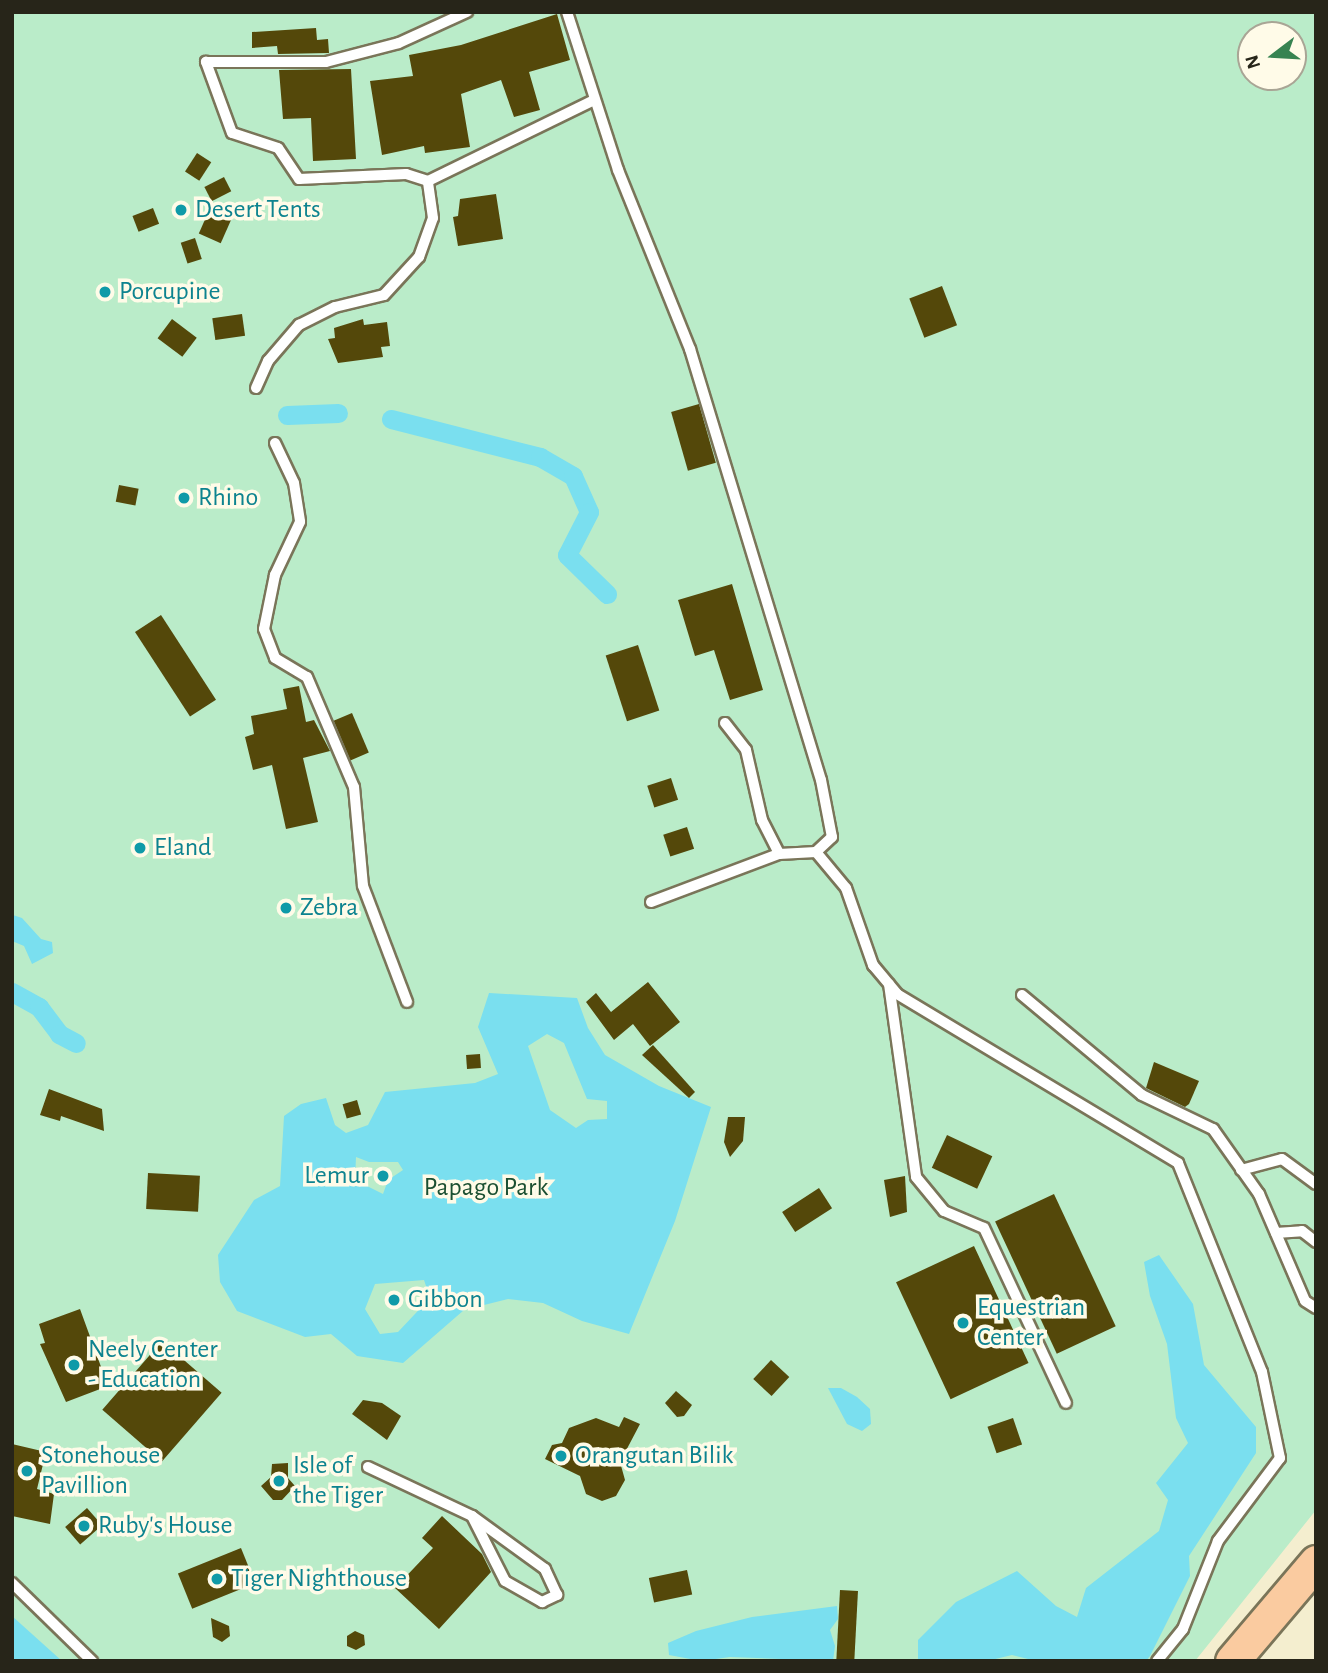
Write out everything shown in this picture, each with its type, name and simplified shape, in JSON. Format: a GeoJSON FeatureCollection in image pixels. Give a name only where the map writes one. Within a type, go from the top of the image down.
{"type":"FeatureCollection","features":[{"type":"Feature","properties":{"kind":"main road"},"geometry":{"type":"LineString","coordinates":[[1231,1661],[1316,1562]]}},
{"type":"Feature","properties":{"kind":"lane"},"geometry":{"type":"LineString","coordinates":[[467,12],[398,43],[326,62],[206,62],[232,133],[278,148],[299,179],[406,174],[428,181],[594,100]]}},
{"type":"Feature","properties":{"kind":"lane"},"geometry":{"type":"LineString","coordinates":[[567,12],[594,100],[690,348],[821,780],[832,837],[816,852],[779,854],[651,902]]}},
{"type":"Feature","properties":{"kind":"lane"},"geometry":{"type":"LineString","coordinates":[[256,388],[268,361],[299,325],[335,307],[384,295],[419,257],[433,218],[428,181]]}},
{"type":"Feature","properties":{"kind":"lane"},"geometry":{"type":"LineString","coordinates":[[275,443],[294,483],[300,522],[275,575],[264,629],[275,658],[307,677],[334,734],[354,787],[363,886],[407,1002]]}},
{"type":"Feature","properties":{"kind":"lane"},"geometry":{"type":"LineString","coordinates":[[725,723],[746,750],[762,820],[779,854]]}},
{"type":"Feature","properties":{"kind":"lane"},"geometry":{"type":"LineString","coordinates":[[816,852],[846,888],[873,965],[897,994],[1178,1163],[1262,1372],[1280,1458],[1219,1541],[1183,1629],[1157,1661]]}},
{"type":"Feature","properties":{"kind":"lane"},"geometry":{"type":"LineString","coordinates":[[889,984],[916,1177],[944,1211],[984,1228],[1066,1403]]}},
{"type":"Feature","properties":{"kind":"lane"},"geometry":{"type":"LineString","coordinates":[[1022,995],[1142,1095],[1213,1129],[1259,1194],[1305,1301],[1316,1308]]}},
{"type":"Feature","properties":{"kind":"lane"},"geometry":{"type":"LineString","coordinates":[[1241,1170],[1282,1159],[1316,1184]]}},
{"type":"Feature","properties":{"kind":"lane"},"geometry":{"type":"LineString","coordinates":[[1276,1233],[1302,1231],[1316,1242]]}},
{"type":"Feature","properties":{"kind":"lane"},"geometry":{"type":"LineString","coordinates":[[368,1467],[472,1516],[545,1569],[558,1595],[542,1602],[505,1581],[472,1516]]}},
{"type":"Feature","properties":{"kind":"lane"},"geometry":{"type":"LineString","coordinates":[[12,1583],[92,1661]]}},
{"type":"Feature","properties":{"kind":"green space","name":"Papago Park"},"geometry":{"type":"Polygon","coordinates":[[[12,12],[1316,12],[1316,1510],[1195,1661],[12,1661],[12,12]]]}},
{"type":"Feature","properties":{"kind":"water"},"geometry":{"type":"Polygon","coordinates":[[[13,915],[22,918],[41,939],[52,942],[53,953],[32,964],[24,946],[12,941],[13,915]]]}},
{"type":"Feature","properties":{"kind":"water"},"geometry":{"type":"Polygon","coordinates":[[[489,993],[577,998],[588,1028],[605,1055],[659,1086],[711,1107],[675,1221],[629,1334],[582,1321],[543,1303],[508,1299],[464,1310],[403,1363],[357,1356],[331,1334],[305,1337],[237,1311],[220,1282],[218,1255],[254,1200],[280,1186],[284,1116],[301,1104],[326,1098],[335,1125],[346,1133],[368,1125],[385,1092],[475,1083],[498,1074],[478,1027],[489,993]],[[547,1034],[528,1046],[550,1110],[576,1128],[588,1120],[607,1119],[607,1101],[587,1099],[564,1043],[547,1034]],[[356,1157],[355,1180],[383,1194],[388,1180],[403,1170],[398,1162],[369,1162],[356,1157]],[[424,1280],[375,1284],[365,1309],[380,1334],[398,1332],[430,1298],[424,1280]]]}},
{"type":"Feature","properties":{"kind":"water"},"geometry":{"type":"Polygon","coordinates":[[[1159,1255],[1193,1304],[1204,1365],[1256,1427],[1256,1453],[1189,1556],[1190,1576],[1150,1656],[1146,1661],[1036,1661],[1012,1655],[987,1661],[918,1661],[918,1640],[956,1602],[1017,1571],[1056,1606],[1077,1617],[1086,1588],[1159,1531],[1168,1500],[1156,1483],[1188,1443],[1176,1418],[1167,1344],[1150,1296],[1144,1262],[1159,1255]]]}},
{"type":"Feature","properties":{"kind":"water"},"geometry":{"type":"Polygon","coordinates":[[[828,1388],[841,1388],[857,1397],[870,1409],[871,1424],[862,1431],[847,1424],[828,1388]]]}},
{"type":"Feature","properties":{"kind":"water"},"geometry":{"type":"Polygon","coordinates":[[[837,1606],[838,1619],[830,1630],[835,1646],[833,1661],[730,1657],[701,1661],[669,1655],[668,1643],[696,1631],[752,1617],[837,1606]]]}},
{"type":"Feature","properties":{"kind":"water"},"geometry":{"type":"Polygon","coordinates":[[[12,1616],[62,1661],[12,1661],[12,1616]]]}},
{"type":"Feature","properties":{"kind":"building"},"geometry":{"type":"Polygon","coordinates":[[[557,14],[570,60],[529,72],[540,110],[514,117],[501,80],[461,94],[470,147],[425,153],[424,146],[382,155],[370,81],[413,76],[409,55],[461,45],[557,14]]]}},
{"type":"Feature","properties":{"kind":"building"},"geometry":{"type":"Polygon","coordinates":[[[316,28],[317,40],[328,39],[329,53],[278,54],[277,46],[252,48],[252,32],[316,28]]]}},
{"type":"Feature","properties":{"kind":"building"},"geometry":{"type":"Polygon","coordinates":[[[351,69],[356,159],[313,161],[311,118],[283,119],[279,70],[351,69]]]}},
{"type":"Feature","properties":{"kind":"building"},"geometry":{"type":"Polygon","coordinates":[[[197,153],[211,162],[199,181],[185,171],[197,153]]]}},
{"type":"Feature","properties":{"kind":"building"},"geometry":{"type":"Polygon","coordinates":[[[224,177],[231,191],[212,201],[204,187],[224,177]]]}},
{"type":"Feature","properties":{"kind":"building"},"geometry":{"type":"Polygon","coordinates":[[[496,194],[503,239],[458,246],[453,217],[458,216],[460,199],[496,194]]]}},
{"type":"Feature","properties":{"kind":"building"},"geometry":{"type":"Polygon","coordinates":[[[211,206],[233,216],[221,243],[199,233],[211,206]]]}},
{"type":"Feature","properties":{"kind":"building"},"geometry":{"type":"Polygon","coordinates":[[[153,208],[159,224],[139,232],[132,216],[153,208]]]}},
{"type":"Feature","properties":{"kind":"building"},"geometry":{"type":"Polygon","coordinates":[[[195,238],[202,259],[188,264],[181,243],[195,238]]]}},
{"type":"Feature","properties":{"kind":"building"},"geometry":{"type":"Polygon","coordinates":[[[942,286],[957,325],[924,338],[909,299],[942,286]]]}},
{"type":"Feature","properties":{"kind":"building"},"geometry":{"type":"Polygon","coordinates":[[[242,314],[245,336],[215,340],[212,318],[242,314]]]}},
{"type":"Feature","properties":{"kind":"building"},"geometry":{"type":"Polygon","coordinates":[[[172,319],[197,338],[182,357],[158,338],[172,319]]]}},
{"type":"Feature","properties":{"kind":"building"},"geometry":{"type":"Polygon","coordinates":[[[363,319],[364,325],[387,322],[390,346],[381,347],[383,357],[338,363],[328,339],[335,338],[334,328],[363,319]]]}},
{"type":"Feature","properties":{"kind":"building"},"geometry":{"type":"Polygon","coordinates":[[[699,404],[716,463],[688,471],[671,412],[699,404]]]}},
{"type":"Feature","properties":{"kind":"building"},"geometry":{"type":"Polygon","coordinates":[[[119,485],[139,489],[135,506],[116,502],[119,485]]]}},
{"type":"Feature","properties":{"kind":"building"},"geometry":{"type":"Polygon","coordinates":[[[732,584],[763,690],[730,700],[714,650],[695,656],[678,600],[732,584]]]}},
{"type":"Feature","properties":{"kind":"building"},"geometry":{"type":"Polygon","coordinates":[[[161,615],[216,700],[190,717],[135,632],[161,615]]]}},
{"type":"Feature","properties":{"kind":"building"},"geometry":{"type":"Polygon","coordinates":[[[638,645],[659,711],[627,721],[606,656],[638,645]]]}},
{"type":"Feature","properties":{"kind":"building"},"geometry":{"type":"Polygon","coordinates":[[[299,686],[306,722],[314,720],[330,751],[303,758],[318,822],[286,829],[272,765],[253,770],[245,737],[254,734],[251,716],[287,709],[283,689],[299,686]]]}},
{"type":"Feature","properties":{"kind":"building"},"geometry":{"type":"Polygon","coordinates":[[[352,713],[369,753],[350,760],[334,721],[352,713]]]}},
{"type":"Feature","properties":{"kind":"building"},"geometry":{"type":"Polygon","coordinates":[[[671,778],[678,800],[654,808],[647,786],[671,778]]]}},
{"type":"Feature","properties":{"kind":"building"},"geometry":{"type":"Polygon","coordinates":[[[687,827],[694,849],[670,857],[663,835],[687,827]]]}},
{"type":"Feature","properties":{"kind":"building"},"geometry":{"type":"Polygon","coordinates":[[[648,982],[680,1022],[650,1046],[633,1024],[614,1040],[586,1002],[596,993],[611,1012],[648,982]]]}},
{"type":"Feature","properties":{"kind":"building"},"geometry":{"type":"Polygon","coordinates":[[[653,1045],[695,1092],[689,1098],[642,1055],[653,1045]]]}},
{"type":"Feature","properties":{"kind":"building"},"geometry":{"type":"Polygon","coordinates":[[[480,1054],[481,1068],[467,1069],[466,1055],[480,1054]]]}},
{"type":"Feature","properties":{"kind":"building"},"geometry":{"type":"Polygon","coordinates":[[[1154,1062],[1199,1081],[1189,1104],[1185,1107],[1146,1088],[1154,1062]]]}},
{"type":"Feature","properties":{"kind":"building"},"geometry":{"type":"Polygon","coordinates":[[[49,1089],[102,1109],[104,1131],[61,1116],[60,1121],[40,1115],[49,1089]]]}},
{"type":"Feature","properties":{"kind":"building"},"geometry":{"type":"Polygon","coordinates":[[[357,1100],[361,1114],[347,1119],[343,1104],[357,1100]]]}},
{"type":"Feature","properties":{"kind":"building"},"geometry":{"type":"Polygon","coordinates":[[[728,1117],[745,1117],[743,1141],[730,1157],[724,1142],[728,1117]]]}},
{"type":"Feature","properties":{"kind":"building"},"geometry":{"type":"Polygon","coordinates":[[[947,1135],[992,1156],[977,1189],[932,1168],[947,1135]]]}},
{"type":"Feature","properties":{"kind":"building"},"geometry":{"type":"Polygon","coordinates":[[[148,1173],[200,1176],[198,1212],[146,1209],[148,1173]]]}},
{"type":"Feature","properties":{"kind":"building"},"geometry":{"type":"Polygon","coordinates":[[[905,1176],[907,1212],[890,1217],[884,1180],[905,1176]]]}},
{"type":"Feature","properties":{"kind":"building"},"geometry":{"type":"Polygon","coordinates":[[[819,1188],[832,1208],[795,1232],[782,1212],[819,1188]]]}},
{"type":"Feature","properties":{"kind":"building"},"geometry":{"type":"Polygon","coordinates":[[[1054,1194],[1116,1326],[1057,1354],[995,1221],[1054,1194]]]}},
{"type":"Feature","properties":{"kind":"building","name":"Equestrian Center"},"geometry":{"type":"Polygon","coordinates":[[[974,1246],[1029,1363],[951,1399],[896,1282],[974,1246]]]}},
{"type":"Feature","properties":{"kind":"building","name":"Neely Center - Education"},"geometry":{"type":"Polygon","coordinates":[[[80,1309],[108,1386],[66,1402],[40,1344],[45,1343],[39,1324],[80,1309]]]}},
{"type":"Feature","properties":{"kind":"building"},"geometry":{"type":"Polygon","coordinates":[[[162,1341],[222,1393],[162,1462],[102,1410],[162,1341]]]}},
{"type":"Feature","properties":{"kind":"building"},"geometry":{"type":"Polygon","coordinates":[[[771,1360],[789,1377],[772,1396],[753,1379],[771,1360]]]}},
{"type":"Feature","properties":{"kind":"building"},"geometry":{"type":"Polygon","coordinates":[[[676,1391],[692,1405],[684,1416],[677,1417],[665,1403],[676,1391]]]}},
{"type":"Feature","properties":{"kind":"building"},"geometry":{"type":"Polygon","coordinates":[[[363,1400],[382,1403],[401,1416],[387,1440],[352,1414],[363,1400]]]}},
{"type":"Feature","properties":{"kind":"building","name":"Orangutan Bilik"},"geometry":{"type":"Polygon","coordinates":[[[624,1417],[640,1424],[620,1462],[625,1480],[616,1496],[602,1501],[586,1494],[580,1476],[545,1459],[552,1445],[562,1443],[569,1428],[596,1418],[619,1427],[624,1417]]]}},
{"type":"Feature","properties":{"kind":"building"},"geometry":{"type":"Polygon","coordinates":[[[1013,1418],[1022,1444],[997,1453],[987,1427],[1013,1418]]]}},
{"type":"Feature","properties":{"kind":"building","name":"Stonehouse Pavillion"},"geometry":{"type":"Polygon","coordinates":[[[12,1444],[46,1452],[37,1489],[54,1494],[50,1524],[12,1516],[12,1444]]]}},
{"type":"Feature","properties":{"kind":"building","name":"Isle of the Tiger"},"geometry":{"type":"Polygon","coordinates":[[[288,1463],[288,1478],[295,1486],[282,1500],[273,1500],[261,1486],[271,1477],[272,1464],[288,1463]]]}},
{"type":"Feature","properties":{"kind":"building","name":"Ruby's House"},"geometry":{"type":"Polygon","coordinates":[[[87,1508],[102,1525],[80,1544],[65,1527],[87,1508]]]}},
{"type":"Feature","properties":{"kind":"building"},"geometry":{"type":"Polygon","coordinates":[[[442,1516],[482,1554],[491,1572],[439,1629],[395,1588],[433,1548],[422,1538],[442,1516]]]}},
{"type":"Feature","properties":{"kind":"building","name":"Tiger Nighthouse"},"geometry":{"type":"Polygon","coordinates":[[[241,1548],[255,1583],[192,1609],[178,1573],[241,1548]]]}},
{"type":"Feature","properties":{"kind":"building"},"geometry":{"type":"Polygon","coordinates":[[[687,1570],[692,1594],[654,1603],[649,1578],[687,1570]]]}},
{"type":"Feature","properties":{"kind":"building"},"geometry":{"type":"Polygon","coordinates":[[[840,1590],[858,1591],[854,1661],[836,1661],[840,1590]]]}},
{"type":"Feature","properties":{"kind":"building"},"geometry":{"type":"Polygon","coordinates":[[[211,1618],[229,1626],[230,1636],[222,1642],[213,1637],[211,1618]]]}},
{"type":"Feature","properties":{"kind":"building"},"geometry":{"type":"Polygon","coordinates":[[[355,1631],[364,1635],[365,1645],[356,1650],[347,1646],[347,1636],[355,1631]]]}},
{"type":"Feature","properties":{"kind":"waterway"},"geometry":{"type":"LineString","coordinates":[[287,415],[338,413]]}},
{"type":"Feature","properties":{"kind":"waterway"},"geometry":{"type":"LineString","coordinates":[[391,419],[540,457],[573,476],[589,512],[567,555],[607,594]]}},
{"type":"Feature","properties":{"kind":"waterway"},"geometry":{"type":"LineString","coordinates":[[12,992],[39,1007],[59,1034],[76,1043]]}},
{"type":"Feature","properties":{"kind":"place","name":"Desert Tents"},"geometry":{"type":"Point","coordinates":[181,210]}},
{"type":"Feature","properties":{"kind":"place","name":"Porcupine"},"geometry":{"type":"Point","coordinates":[105,292]}},
{"type":"Feature","properties":{"kind":"place","name":"Rhino"},"geometry":{"type":"Point","coordinates":[184,498]}},
{"type":"Feature","properties":{"kind":"place","name":"Eland"},"geometry":{"type":"Point","coordinates":[140,848]}},
{"type":"Feature","properties":{"kind":"place","name":"Zebra"},"geometry":{"type":"Point","coordinates":[286,908]}},
{"type":"Feature","properties":{"kind":"place","name":"Lemur"},"geometry":{"type":"Point","coordinates":[383,1176]}},
{"type":"Feature","properties":{"kind":"place","name":"Gibbon"},"geometry":{"type":"Point","coordinates":[394,1300]}},
{"type":"Feature","properties":{"kind":"place","name":"Equestrian Center"},"geometry":{"type":"Point","coordinates":[963,1323]}},
{"type":"Feature","properties":{"kind":"place","name":"Neely Center - Education"},"geometry":{"type":"Point","coordinates":[74,1365]}},
{"type":"Feature","properties":{"kind":"place","name":"Orangutan Bilik"},"geometry":{"type":"Point","coordinates":[561,1456]}},
{"type":"Feature","properties":{"kind":"place","name":"Stonehouse Pavillion"},"geometry":{"type":"Point","coordinates":[27,1471]}},
{"type":"Feature","properties":{"kind":"place","name":"Isle of the Tiger"},"geometry":{"type":"Point","coordinates":[279,1481]}},
{"type":"Feature","properties":{"kind":"place","name":"Ruby's House"},"geometry":{"type":"Point","coordinates":[84,1526]}},
{"type":"Feature","properties":{"kind":"place","name":"Tiger Nighthouse"},"geometry":{"type":"Point","coordinates":[217,1579]}}]}
